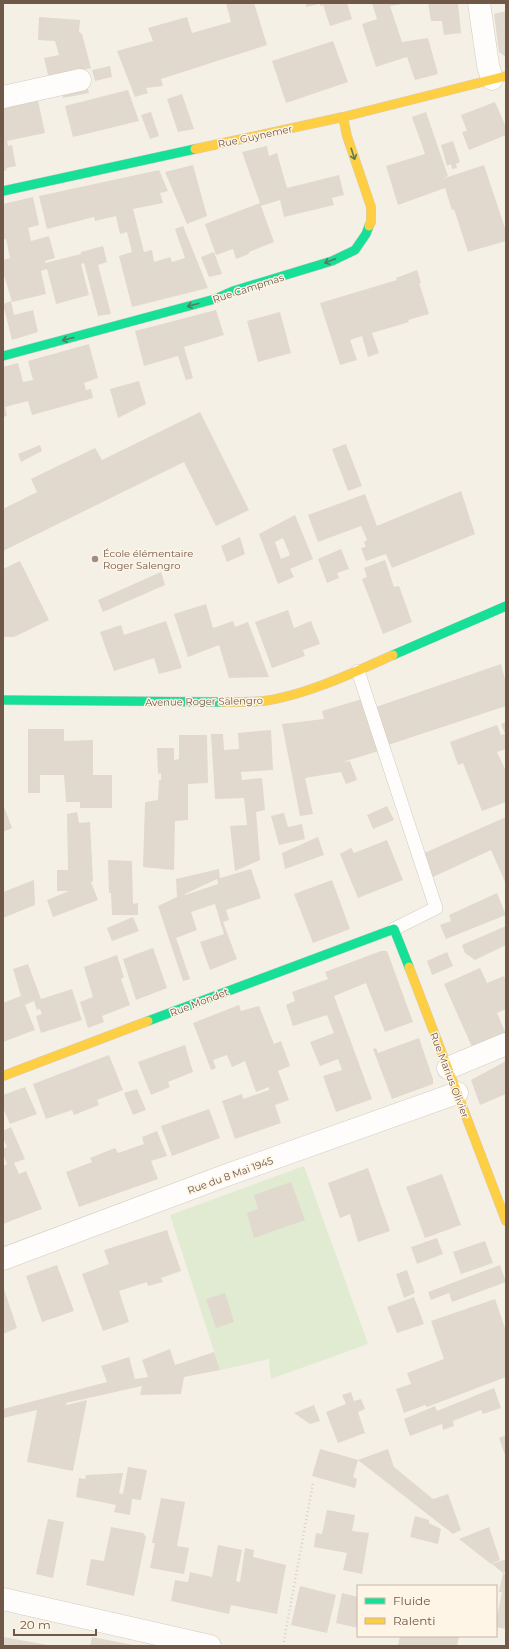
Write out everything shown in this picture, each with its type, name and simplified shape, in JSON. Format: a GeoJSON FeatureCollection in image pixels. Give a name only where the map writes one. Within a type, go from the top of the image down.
{"type":"FeatureCollection","features":[{"type":"Feature","properties":{"kind":"street"},"geometry":{"type":"LineString","coordinates":[[479,3],[488,65],[499,77]]}},
{"type":"Feature","properties":{"kind":"street","name":"Rue Guynemer"},"geometry":{"type":"LineString","coordinates":[[3,191],[343,117],[499,77]]}},
{"type":"Feature","properties":{"kind":"street"},"geometry":{"type":"LineString","coordinates":[[3,97],[80,80]]}},
{"type":"Feature","properties":{"kind":"street","name":"Rue Campmas"},"geometry":{"type":"LineString","coordinates":[[3,356],[215,299],[234,291],[332,261],[355,250],[366,234],[371,222],[371,208],[347,136],[343,117]]}},
{"type":"Feature","properties":{"kind":"street","name":"Avenue Roger Salengro"},"geometry":{"type":"LineString","coordinates":[[3,700],[263,701],[293,695],[358,671],[422,641],[506,606]]}},
{"type":"Feature","properties":{"kind":"street","name":"Rue Marius Olivier"},"geometry":{"type":"LineString","coordinates":[[394,929],[506,1221]]}},
{"type":"Feature","properties":{"kind":"street","name":"Rue Mondet"},"geometry":{"type":"LineString","coordinates":[[3,1076],[394,929]]}},
{"type":"Feature","properties":{"kind":"street"},"geometry":{"type":"LineString","coordinates":[[448,1068],[506,1044]]}},
{"type":"Feature","properties":{"kind":"street","name":"Rue du 8 Mai 1945"},"geometry":{"type":"LineString","coordinates":[[3,1259],[457,1093]]}},
{"type":"Feature","properties":{"kind":"street"},"geometry":{"type":"LineString","coordinates":[[3,1599],[210,1646]]}},
{"type":"Feature","properties":{"kind":"lane"},"geometry":{"type":"LineString","coordinates":[[358,671],[436,908],[394,929]]}},
{"type":"Feature","properties":{"kind":"path"},"geometry":{"type":"LineString","coordinates":[[283,1646],[313,1483]]}},
{"type":"Feature","properties":{"kind":"green space"},"geometry":{"type":"Polygon","coordinates":[[[304,1166],[368,1344],[271,1379],[269,1359],[220,1370],[170,1215],[304,1166]]]}},
{"type":"Feature","properties":{"kind":"building"},"geometry":{"type":"Polygon","coordinates":[[[226,3],[254,3],[267,45],[161,79],[163,86],[146,88],[148,93],[135,97],[117,51],[153,41],[148,28],[187,17],[192,33],[231,22],[226,3]]]}},
{"type":"Feature","properties":{"kind":"building"},"geometry":{"type":"Polygon","coordinates":[[[306,3],[318,3],[319,4],[306,7],[306,3]]]}},
{"type":"Feature","properties":{"kind":"building"},"geometry":{"type":"Polygon","coordinates":[[[320,3],[347,3],[352,19],[330,26],[323,5],[320,6],[320,3]]]}},
{"type":"Feature","properties":{"kind":"building"},"geometry":{"type":"Polygon","coordinates":[[[372,3],[409,3],[390,6],[402,42],[428,38],[438,74],[415,80],[407,57],[376,67],[362,24],[377,19],[372,3]]]}},
{"type":"Feature","properties":{"kind":"building"},"geometry":{"type":"Polygon","coordinates":[[[428,3],[458,3],[461,33],[444,35],[442,21],[431,21],[428,3]]]}},
{"type":"Feature","properties":{"kind":"building"},"geometry":{"type":"Polygon","coordinates":[[[506,11],[506,57],[499,52],[494,14],[506,11]]]}},
{"type":"Feature","properties":{"kind":"building"},"geometry":{"type":"Polygon","coordinates":[[[39,17],[80,20],[79,32],[82,34],[91,68],[49,79],[44,58],[59,55],[55,41],[38,40],[39,17]]]}},
{"type":"Feature","properties":{"kind":"building"},"geometry":{"type":"Polygon","coordinates":[[[333,41],[348,82],[286,103],[272,61],[333,41]]]}},
{"type":"Feature","properties":{"kind":"building"},"geometry":{"type":"Polygon","coordinates":[[[110,66],[112,77],[95,81],[92,70],[110,66]]]}},
{"type":"Feature","properties":{"kind":"building"},"geometry":{"type":"Polygon","coordinates":[[[87,84],[89,93],[63,98],[61,90],[87,84]]]}},
{"type":"Feature","properties":{"kind":"building"},"geometry":{"type":"Polygon","coordinates":[[[128,90],[139,121],[73,137],[65,106],[128,90]]]}},
{"type":"Feature","properties":{"kind":"building"},"geometry":{"type":"Polygon","coordinates":[[[182,94],[194,129],[178,132],[167,99],[182,94]]]}},
{"type":"Feature","properties":{"kind":"building"},"geometry":{"type":"Polygon","coordinates":[[[37,96],[45,133],[7,141],[8,146],[12,145],[16,166],[6,168],[7,170],[3,171],[3,104],[37,96]]]}},
{"type":"Feature","properties":{"kind":"building"},"geometry":{"type":"Polygon","coordinates":[[[495,102],[506,127],[506,135],[469,150],[462,132],[467,131],[461,115],[495,102]]]}},
{"type":"Feature","properties":{"kind":"building"},"geometry":{"type":"Polygon","coordinates":[[[151,112],[159,136],[150,139],[141,115],[151,112]]]}},
{"type":"Feature","properties":{"kind":"building"},"geometry":{"type":"Polygon","coordinates":[[[426,112],[448,176],[442,179],[484,165],[506,231],[506,241],[468,252],[454,209],[452,210],[445,188],[398,205],[386,166],[425,154],[412,117],[426,112]]]}},
{"type":"Feature","properties":{"kind":"building"},"geometry":{"type":"Polygon","coordinates":[[[453,141],[460,162],[456,164],[457,168],[452,169],[451,164],[447,166],[441,145],[453,141]]]}},
{"type":"Feature","properties":{"kind":"building"},"geometry":{"type":"Polygon","coordinates":[[[267,146],[269,156],[277,153],[287,188],[339,175],[344,195],[332,198],[334,205],[284,217],[280,200],[261,206],[274,242],[236,259],[233,249],[216,255],[205,224],[260,203],[242,152],[267,146]]]}},
{"type":"Feature","properties":{"kind":"building"},"geometry":{"type":"Polygon","coordinates":[[[193,165],[207,216],[187,224],[165,172],[193,165]]]}},
{"type":"Feature","properties":{"kind":"building"},"geometry":{"type":"Polygon","coordinates":[[[159,170],[168,191],[160,193],[163,203],[133,209],[144,252],[152,250],[154,262],[170,257],[172,262],[185,258],[175,229],[183,226],[208,288],[132,307],[119,256],[132,252],[127,232],[120,234],[116,216],[95,221],[94,217],[47,229],[39,196],[159,170]]]}},
{"type":"Feature","properties":{"kind":"building"},"geometry":{"type":"Polygon","coordinates":[[[33,197],[39,225],[28,228],[31,241],[49,236],[55,258],[45,261],[45,263],[81,254],[81,252],[103,246],[107,262],[98,265],[111,314],[98,316],[84,263],[81,264],[89,295],[56,304],[47,269],[41,271],[46,294],[12,302],[3,272],[3,260],[10,258],[6,239],[3,240],[3,204],[33,197]]]}},
{"type":"Feature","properties":{"kind":"building"},"geometry":{"type":"Polygon","coordinates":[[[214,252],[222,274],[209,277],[201,257],[214,252]]]}},
{"type":"Feature","properties":{"kind":"building"},"geometry":{"type":"Polygon","coordinates":[[[417,270],[421,283],[419,283],[429,314],[408,320],[409,322],[372,333],[379,353],[368,357],[362,336],[350,340],[357,360],[340,365],[320,303],[397,280],[396,278],[417,270]]]}},
{"type":"Feature","properties":{"kind":"building"},"geometry":{"type":"Polygon","coordinates":[[[11,301],[14,315],[33,310],[38,332],[12,340],[3,304],[11,301]]]}},
{"type":"Feature","properties":{"kind":"building"},"geometry":{"type":"Polygon","coordinates":[[[216,310],[224,335],[184,347],[193,378],[186,380],[178,356],[144,366],[135,331],[216,310]]]}},
{"type":"Feature","properties":{"kind":"building"},"geometry":{"type":"Polygon","coordinates":[[[280,312],[291,353],[258,362],[247,321],[280,312]]]}},
{"type":"Feature","properties":{"kind":"building"},"geometry":{"type":"Polygon","coordinates":[[[89,344],[98,378],[84,383],[86,390],[91,389],[93,398],[32,415],[28,401],[5,407],[7,416],[3,417],[3,367],[18,363],[23,382],[33,380],[28,361],[89,344]]]}},
{"type":"Feature","properties":{"kind":"building"},"geometry":{"type":"Polygon","coordinates":[[[139,381],[146,404],[118,418],[110,389],[139,381]]]}},
{"type":"Feature","properties":{"kind":"building"},"geometry":{"type":"Polygon","coordinates":[[[200,412],[249,510],[216,526],[184,462],[3,551],[3,509],[37,492],[31,479],[95,448],[102,460],[200,412]]]}},
{"type":"Feature","properties":{"kind":"building"},"geometry":{"type":"Polygon","coordinates":[[[346,444],[362,486],[348,491],[332,449],[346,444]]]}},
{"type":"Feature","properties":{"kind":"building"},"geometry":{"type":"Polygon","coordinates":[[[40,445],[42,451],[21,462],[18,454],[40,445]]]}},
{"type":"Feature","properties":{"kind":"building"},"geometry":{"type":"Polygon","coordinates":[[[461,491],[475,534],[392,568],[386,554],[366,561],[361,548],[366,547],[364,542],[367,540],[361,526],[318,542],[308,515],[365,494],[377,526],[461,491]]]}},
{"type":"Feature","properties":{"kind":"building"},"geometry":{"type":"Polygon","coordinates":[[[295,515],[313,559],[290,569],[294,577],[278,584],[259,534],[295,515]],[[283,538],[275,542],[281,559],[290,555],[283,538]]]}},
{"type":"Feature","properties":{"kind":"building"},"geometry":{"type":"Polygon","coordinates":[[[240,537],[245,554],[227,562],[221,546],[240,537]]]}},
{"type":"Feature","properties":{"kind":"building"},"geometry":{"type":"Polygon","coordinates":[[[341,549],[349,569],[337,573],[339,578],[327,583],[318,559],[341,549]]]}},
{"type":"Feature","properties":{"kind":"building"},"geometry":{"type":"Polygon","coordinates":[[[385,560],[394,587],[399,586],[412,622],[383,634],[362,579],[367,577],[364,568],[385,560]]]}},
{"type":"Feature","properties":{"kind":"building"},"geometry":{"type":"Polygon","coordinates":[[[20,561],[49,620],[14,637],[3,637],[3,569],[20,561]]]}},
{"type":"Feature","properties":{"kind":"building"},"geometry":{"type":"Polygon","coordinates":[[[161,572],[165,585],[103,612],[98,600],[161,572]]]}},
{"type":"Feature","properties":{"kind":"building"},"geometry":{"type":"Polygon","coordinates":[[[206,604],[213,628],[233,621],[235,627],[248,622],[269,677],[229,678],[219,645],[188,657],[174,614],[206,604]]]}},
{"type":"Feature","properties":{"kind":"building"},"geometry":{"type":"Polygon","coordinates":[[[288,610],[294,628],[311,621],[320,644],[303,650],[305,656],[272,668],[255,622],[288,610]]]}},
{"type":"Feature","properties":{"kind":"building"},"geometry":{"type":"Polygon","coordinates":[[[166,621],[182,668],[159,674],[154,658],[114,671],[100,632],[121,625],[124,635],[166,621]]]}},
{"type":"Feature","properties":{"kind":"building"},"geometry":{"type":"Polygon","coordinates":[[[501,664],[506,683],[506,706],[385,746],[373,708],[501,664]]]}},
{"type":"Feature","properties":{"kind":"building"},"geometry":{"type":"Polygon","coordinates":[[[362,699],[379,751],[342,762],[350,761],[357,780],[346,784],[341,772],[305,778],[313,814],[300,816],[282,724],[324,719],[322,711],[362,699]]]}},
{"type":"Feature","properties":{"kind":"building"},"geometry":{"type":"Polygon","coordinates":[[[506,722],[506,749],[497,752],[506,771],[506,802],[482,811],[463,763],[458,765],[450,742],[497,725],[501,735],[505,734],[501,724],[506,722]]]}},
{"type":"Feature","properties":{"kind":"building"},"geometry":{"type":"Polygon","coordinates":[[[28,729],[64,729],[64,741],[93,740],[93,775],[112,775],[112,808],[80,808],[80,802],[66,802],[64,775],[40,775],[40,793],[28,793],[28,729]]]}},
{"type":"Feature","properties":{"kind":"building"},"geometry":{"type":"Polygon","coordinates":[[[271,730],[273,770],[241,772],[242,780],[262,778],[265,810],[256,812],[260,860],[235,871],[230,826],[247,825],[244,798],[215,799],[211,734],[223,734],[224,750],[239,749],[238,733],[271,730]]]}},
{"type":"Feature","properties":{"kind":"building"},"geometry":{"type":"Polygon","coordinates":[[[179,735],[207,735],[208,783],[188,784],[188,820],[175,821],[174,870],[143,867],[145,802],[158,800],[159,780],[161,780],[161,773],[158,774],[157,748],[174,748],[174,760],[179,759],[179,735]]]}},
{"type":"Feature","properties":{"kind":"building"},"geometry":{"type":"Polygon","coordinates":[[[3,804],[12,828],[3,832],[3,804]]]}},
{"type":"Feature","properties":{"kind":"building"},"geometry":{"type":"Polygon","coordinates":[[[387,806],[394,820],[373,829],[367,815],[387,806]]]}},
{"type":"Feature","properties":{"kind":"building"},"geometry":{"type":"Polygon","coordinates":[[[77,812],[79,823],[90,822],[93,881],[91,882],[98,900],[53,917],[47,900],[69,891],[57,891],[57,870],[68,870],[67,814],[77,812]]]}},
{"type":"Feature","properties":{"kind":"building"},"geometry":{"type":"Polygon","coordinates":[[[284,813],[288,827],[302,824],[305,839],[279,845],[271,816],[284,813]]]}},
{"type":"Feature","properties":{"kind":"building"},"geometry":{"type":"Polygon","coordinates":[[[506,817],[506,884],[491,850],[433,877],[422,854],[506,817]]]}},
{"type":"Feature","properties":{"kind":"building"},"geometry":{"type":"Polygon","coordinates":[[[318,837],[324,855],[285,869],[282,853],[318,837]]]}},
{"type":"Feature","properties":{"kind":"building"},"geometry":{"type":"Polygon","coordinates":[[[387,840],[403,880],[358,898],[340,854],[351,848],[354,853],[387,840]]]}},
{"type":"Feature","properties":{"kind":"building"},"geometry":{"type":"Polygon","coordinates":[[[108,860],[132,861],[133,904],[138,903],[138,915],[112,915],[111,893],[109,893],[108,860]]]}},
{"type":"Feature","properties":{"kind":"building"},"geometry":{"type":"Polygon","coordinates":[[[219,869],[220,878],[217,879],[251,869],[261,898],[226,910],[229,920],[223,922],[237,959],[210,970],[200,942],[224,934],[215,904],[191,912],[197,930],[176,938],[190,979],[183,981],[158,906],[177,897],[176,879],[219,869]],[[217,879],[185,895],[218,884],[217,879]]]}},
{"type":"Feature","properties":{"kind":"building"},"geometry":{"type":"Polygon","coordinates":[[[34,880],[35,905],[3,918],[3,892],[34,880]]]}},
{"type":"Feature","properties":{"kind":"building"},"geometry":{"type":"Polygon","coordinates":[[[332,880],[350,929],[313,943],[294,894],[332,880]]]}},
{"type":"Feature","properties":{"kind":"building"},"geometry":{"type":"Polygon","coordinates":[[[497,893],[506,915],[446,939],[440,925],[451,921],[449,915],[497,893]]]}},
{"type":"Feature","properties":{"kind":"building"},"geometry":{"type":"Polygon","coordinates":[[[133,917],[139,931],[112,941],[107,928],[133,917]]]}},
{"type":"Feature","properties":{"kind":"building"},"geometry":{"type":"Polygon","coordinates":[[[506,926],[506,945],[475,960],[465,953],[462,945],[506,926]]]}},
{"type":"Feature","properties":{"kind":"building"},"geometry":{"type":"Polygon","coordinates":[[[153,948],[167,988],[136,1000],[123,959],[153,948]]]}},
{"type":"Feature","properties":{"kind":"building"},"geometry":{"type":"Polygon","coordinates":[[[381,951],[387,951],[413,1022],[385,1032],[366,983],[334,996],[372,1099],[336,1112],[323,1076],[342,1070],[338,1059],[320,1066],[310,1042],[334,1033],[327,1015],[293,1026],[286,1005],[295,1001],[292,992],[328,979],[325,972],[381,951]]]}},
{"type":"Feature","properties":{"kind":"building"},"geometry":{"type":"Polygon","coordinates":[[[447,952],[453,966],[432,975],[427,961],[447,952]]]}},
{"type":"Feature","properties":{"kind":"building"},"geometry":{"type":"Polygon","coordinates":[[[117,955],[124,977],[121,979],[130,1005],[102,1016],[104,1022],[88,1028],[80,1002],[93,997],[84,967],[117,955]]]}},
{"type":"Feature","properties":{"kind":"building"},"geometry":{"type":"Polygon","coordinates":[[[28,964],[41,999],[72,989],[82,1020],[41,1033],[36,1016],[42,1014],[40,1009],[37,1010],[34,1001],[25,1005],[35,1030],[3,1042],[3,1003],[21,996],[13,969],[28,964]]]}},
{"type":"Feature","properties":{"kind":"building"},"geometry":{"type":"Polygon","coordinates":[[[480,968],[487,983],[504,976],[506,980],[506,1009],[497,1013],[506,1034],[476,1056],[444,984],[480,968]]]}},
{"type":"Feature","properties":{"kind":"building"},"geometry":{"type":"Polygon","coordinates":[[[239,1005],[241,1011],[259,1006],[274,1044],[281,1041],[290,1066],[278,1071],[289,1100],[275,1105],[281,1123],[235,1139],[222,1101],[242,1094],[243,1099],[269,1090],[269,1087],[256,1092],[245,1061],[232,1067],[227,1055],[213,1060],[216,1068],[211,1070],[193,1023],[239,1005]]]}},
{"type":"Feature","properties":{"kind":"building"},"geometry":{"type":"Polygon","coordinates":[[[419,1038],[433,1079],[433,1084],[392,1099],[373,1049],[376,1048],[378,1053],[419,1038]]]}},
{"type":"Feature","properties":{"kind":"building"},"geometry":{"type":"Polygon","coordinates":[[[185,1045],[193,1072],[168,1082],[170,1087],[151,1095],[138,1062],[185,1045]]]}},
{"type":"Feature","properties":{"kind":"building"},"geometry":{"type":"Polygon","coordinates":[[[109,1055],[123,1090],[97,1100],[99,1105],[74,1115],[72,1110],[46,1119],[33,1084],[109,1055]]]}},
{"type":"Feature","properties":{"kind":"building"},"geometry":{"type":"Polygon","coordinates":[[[506,1061],[506,1094],[480,1105],[471,1080],[506,1061]]]}},
{"type":"Feature","properties":{"kind":"building"},"geometry":{"type":"Polygon","coordinates":[[[25,1087],[37,1114],[10,1124],[3,1108],[3,1095],[25,1087]]]}},
{"type":"Feature","properties":{"kind":"building"},"geometry":{"type":"Polygon","coordinates":[[[137,1089],[146,1110],[133,1115],[124,1093],[137,1089]]]}},
{"type":"Feature","properties":{"kind":"building"},"geometry":{"type":"Polygon","coordinates":[[[209,1109],[220,1138],[172,1156],[161,1126],[209,1109]]]}},
{"type":"Feature","properties":{"kind":"building"},"geometry":{"type":"Polygon","coordinates":[[[11,1127],[25,1159],[14,1163],[19,1174],[26,1171],[42,1209],[3,1224],[3,1166],[7,1164],[3,1154],[3,1149],[7,1147],[3,1137],[3,1131],[11,1127]]]}},
{"type":"Feature","properties":{"kind":"building"},"geometry":{"type":"Polygon","coordinates":[[[157,1131],[167,1156],[151,1161],[158,1179],[79,1207],[66,1172],[92,1162],[90,1158],[115,1148],[118,1153],[144,1144],[142,1137],[157,1131]]]}},
{"type":"Feature","properties":{"kind":"building"},"geometry":{"type":"Polygon","coordinates":[[[368,1168],[390,1231],[358,1242],[350,1214],[340,1218],[328,1183],[368,1168]]]}},
{"type":"Feature","properties":{"kind":"building"},"geometry":{"type":"Polygon","coordinates":[[[442,1174],[461,1225],[425,1238],[406,1187],[442,1174]]]}},
{"type":"Feature","properties":{"kind":"building"},"geometry":{"type":"Polygon","coordinates":[[[291,1182],[305,1220],[254,1238],[247,1213],[258,1209],[254,1195],[291,1182]]]}},
{"type":"Feature","properties":{"kind":"building"},"geometry":{"type":"Polygon","coordinates":[[[167,1230],[181,1271],[161,1278],[163,1282],[148,1286],[147,1282],[119,1291],[129,1322],[103,1331],[82,1274],[109,1264],[104,1250],[167,1230]]]}},
{"type":"Feature","properties":{"kind":"building"},"geometry":{"type":"Polygon","coordinates":[[[437,1238],[443,1254],[417,1264],[411,1247],[437,1238]]]}},
{"type":"Feature","properties":{"kind":"building"},"geometry":{"type":"Polygon","coordinates":[[[485,1241],[493,1263],[461,1274],[453,1252],[485,1241]]]}},
{"type":"Feature","properties":{"kind":"building"},"geometry":{"type":"Polygon","coordinates":[[[57,1265],[74,1311],[42,1322],[26,1276],[57,1265]]]}},
{"type":"Feature","properties":{"kind":"building"},"geometry":{"type":"Polygon","coordinates":[[[500,1265],[506,1282],[452,1302],[449,1293],[431,1300],[428,1292],[500,1265]]]}},
{"type":"Feature","properties":{"kind":"building"},"geometry":{"type":"Polygon","coordinates":[[[407,1270],[415,1293],[404,1298],[396,1274],[407,1270]]]}},
{"type":"Feature","properties":{"kind":"building"},"geometry":{"type":"Polygon","coordinates":[[[3,1286],[17,1328],[3,1334],[3,1286]]]}},
{"type":"Feature","properties":{"kind":"building"},"geometry":{"type":"Polygon","coordinates":[[[225,1293],[234,1322],[216,1328],[206,1299],[225,1293]]]}},
{"type":"Feature","properties":{"kind":"building"},"geometry":{"type":"Polygon","coordinates":[[[414,1297],[424,1324],[397,1333],[387,1307],[414,1297]]]}},
{"type":"Feature","properties":{"kind":"building"},"geometry":{"type":"Polygon","coordinates":[[[495,1299],[506,1331],[506,1377],[427,1407],[425,1405],[404,1413],[396,1389],[411,1384],[407,1373],[444,1359],[431,1321],[495,1299]]]}},
{"type":"Feature","properties":{"kind":"building"},"geometry":{"type":"Polygon","coordinates":[[[170,1349],[175,1365],[214,1352],[220,1370],[184,1377],[181,1394],[140,1395],[142,1386],[66,1403],[67,1405],[87,1400],[73,1471],[27,1462],[37,1410],[3,1418],[3,1409],[107,1382],[101,1366],[129,1357],[135,1379],[148,1377],[142,1360],[170,1349]]]}},
{"type":"Feature","properties":{"kind":"building"},"geometry":{"type":"Polygon","coordinates":[[[494,1388],[501,1408],[483,1414],[481,1410],[453,1421],[454,1426],[443,1430],[442,1424],[410,1436],[404,1419],[435,1406],[437,1411],[494,1388]]]}},
{"type":"Feature","properties":{"kind":"building"},"geometry":{"type":"Polygon","coordinates":[[[351,1392],[354,1401],[361,1399],[365,1409],[358,1412],[365,1433],[338,1443],[326,1412],[346,1404],[342,1395],[351,1392]]]}},
{"type":"Feature","properties":{"kind":"building"},"geometry":{"type":"Polygon","coordinates":[[[314,1405],[320,1421],[310,1424],[294,1413],[314,1405]]]}},
{"type":"Feature","properties":{"kind":"building"},"geometry":{"type":"Polygon","coordinates":[[[506,1435],[506,1458],[499,1438],[506,1435]]]}},
{"type":"Feature","properties":{"kind":"building"},"geometry":{"type":"Polygon","coordinates":[[[320,1449],[358,1460],[353,1477],[357,1479],[355,1488],[312,1476],[320,1449]]]}},
{"type":"Feature","properties":{"kind":"building"},"geometry":{"type":"Polygon","coordinates":[[[388,1449],[394,1467],[433,1499],[448,1494],[461,1530],[453,1534],[358,1460],[388,1449]]]}},
{"type":"Feature","properties":{"kind":"building"},"geometry":{"type":"Polygon","coordinates":[[[128,1467],[147,1470],[141,1500],[132,1499],[130,1515],[114,1512],[116,1505],[76,1497],[79,1478],[85,1479],[86,1475],[123,1473],[119,1493],[123,1494],[128,1467]]]}},
{"type":"Feature","properties":{"kind":"building"},"geometry":{"type":"Polygon","coordinates":[[[161,1498],[185,1502],[177,1546],[189,1548],[184,1574],[150,1568],[155,1543],[152,1543],[161,1498]]]}},
{"type":"Feature","properties":{"kind":"building"},"geometry":{"type":"Polygon","coordinates":[[[327,1510],[355,1515],[352,1531],[369,1533],[362,1574],[343,1570],[347,1553],[314,1547],[316,1533],[322,1534],[327,1510]]]}},
{"type":"Feature","properties":{"kind":"building"},"geometry":{"type":"Polygon","coordinates":[[[415,1516],[429,1520],[429,1523],[441,1529],[438,1544],[410,1537],[415,1516]]]}},
{"type":"Feature","properties":{"kind":"building"},"geometry":{"type":"Polygon","coordinates":[[[48,1519],[64,1522],[53,1578],[36,1574],[48,1519]]]}},
{"type":"Feature","properties":{"kind":"building"},"geometry":{"type":"Polygon","coordinates":[[[111,1527],[143,1533],[146,1537],[134,1596],[86,1585],[91,1559],[104,1561],[111,1527]]]}},
{"type":"Feature","properties":{"kind":"building"},"geometry":{"type":"Polygon","coordinates":[[[489,1527],[500,1560],[491,1564],[459,1539],[489,1527]]]}},
{"type":"Feature","properties":{"kind":"building"},"geometry":{"type":"Polygon","coordinates":[[[218,1545],[242,1550],[236,1581],[240,1582],[245,1548],[254,1550],[253,1557],[286,1565],[277,1614],[231,1605],[229,1614],[171,1601],[175,1580],[188,1582],[190,1572],[212,1577],[218,1545]]]}},
{"type":"Feature","properties":{"kind":"building"},"geometry":{"type":"Polygon","coordinates":[[[506,1559],[506,1572],[503,1573],[492,1564],[506,1559]]]}},
{"type":"Feature","properties":{"kind":"building"},"geometry":{"type":"Polygon","coordinates":[[[503,1573],[506,1575],[506,1629],[497,1627],[497,1617],[502,1592],[499,1592],[503,1573]]]}},
{"type":"Feature","properties":{"kind":"building"},"geometry":{"type":"Polygon","coordinates":[[[300,1586],[336,1595],[327,1633],[291,1625],[300,1586]]]}},
{"type":"Feature","properties":{"kind":"building"},"geometry":{"type":"Polygon","coordinates":[[[342,1593],[357,1597],[357,1628],[336,1623],[342,1593]]]}},
{"type":"Feature","properties":{"kind":"building"},"geometry":{"type":"Polygon","coordinates":[[[3,1637],[48,1645],[3,1646],[3,1637]]]}},
{"type":"Feature","properties":{"kind":"building"},"geometry":{"type":"Polygon","coordinates":[[[92,1637],[133,1645],[133,1646],[90,1646],[92,1637]]]}},
{"type":"Feature","properties":{"kind":"building"},"geometry":{"type":"Polygon","coordinates":[[[400,1637],[459,1637],[457,1646],[398,1646],[400,1637]]]}},
{"type":"Feature","properties":{"kind":"traffic: fast"},"geometry":{"type":"LineString","coordinates":[[3,191],[195,149]]}},
{"type":"Feature","properties":{"kind":"traffic: fast"},"geometry":{"type":"LineString","coordinates":[[3,356],[215,299],[233,291],[332,261],[355,250],[366,234],[369,226]]}},
{"type":"Feature","properties":{"kind":"traffic: fast"},"geometry":{"type":"LineString","coordinates":[[393,655],[506,606]]}},
{"type":"Feature","properties":{"kind":"traffic: fast"},"geometry":{"type":"LineString","coordinates":[[3,700],[223,702]]}},
{"type":"Feature","properties":{"kind":"traffic: fast"},"geometry":{"type":"LineString","coordinates":[[148,1021],[394,929],[409,967]]}},
{"type":"Feature","properties":{"kind":"traffic: slow"},"geometry":{"type":"LineString","coordinates":[[195,149],[343,117],[506,76]]}},
{"type":"Feature","properties":{"kind":"traffic: slow"},"geometry":{"type":"LineString","coordinates":[[343,117],[347,136],[371,207],[371,222],[369,226]]}},
{"type":"Feature","properties":{"kind":"traffic: slow"},"geometry":{"type":"LineString","coordinates":[[223,702],[263,701],[295,694],[312,689],[393,655]]}},
{"type":"Feature","properties":{"kind":"traffic: slow"},"geometry":{"type":"LineString","coordinates":[[409,967],[506,1221]]}},
{"type":"Feature","properties":{"kind":"traffic: slow"},"geometry":{"type":"LineString","coordinates":[[3,1076],[148,1021]]}},
{"type":"Feature","properties":{"kind":"place","name":"École élémentaire Roger Salengro"},"geometry":{"type":"Point","coordinates":[95,559]}}]}
